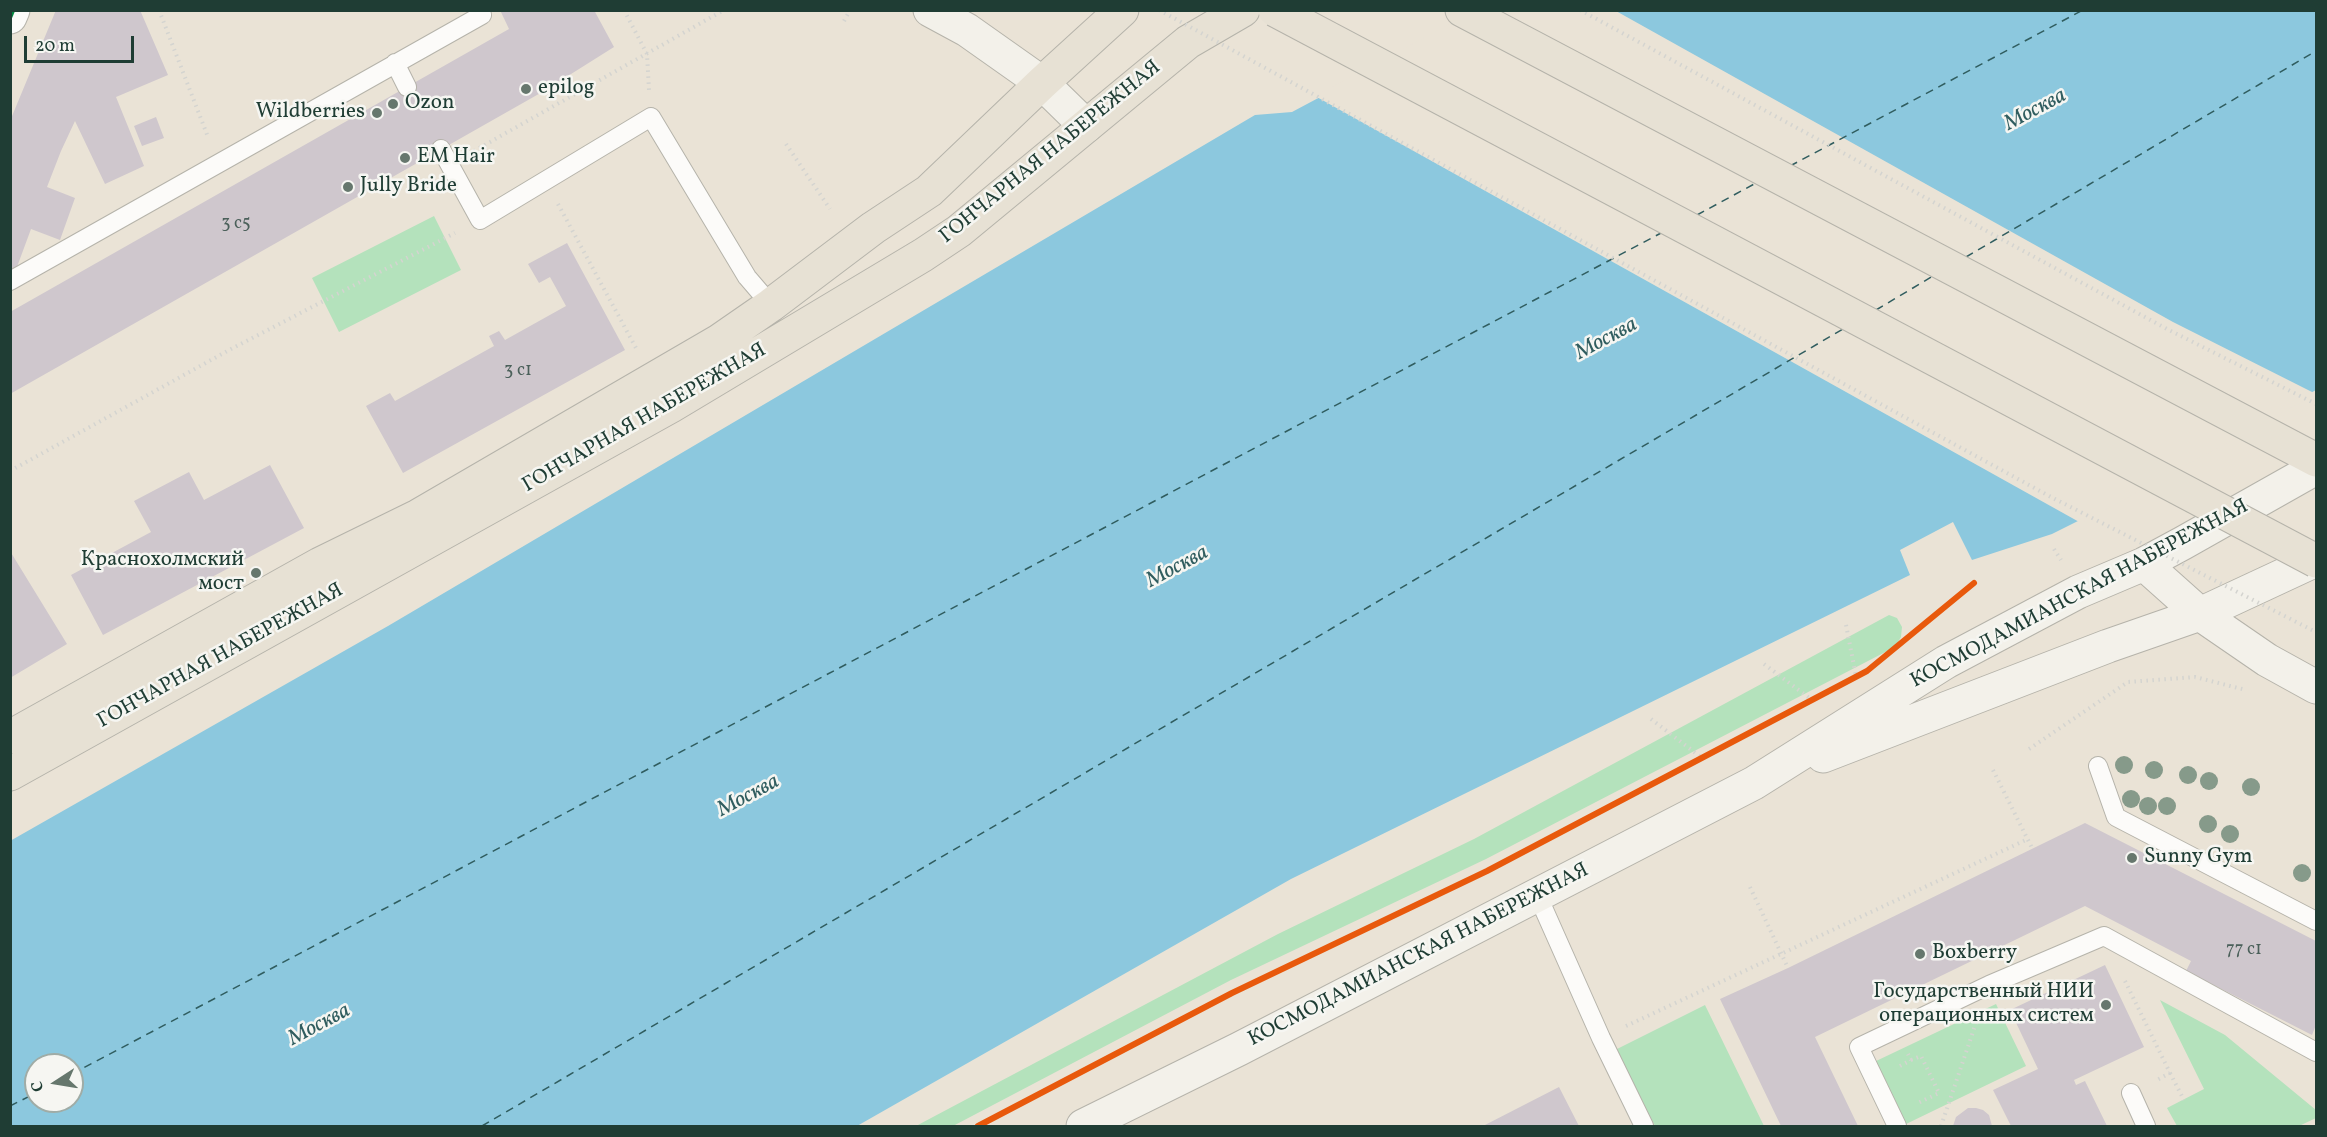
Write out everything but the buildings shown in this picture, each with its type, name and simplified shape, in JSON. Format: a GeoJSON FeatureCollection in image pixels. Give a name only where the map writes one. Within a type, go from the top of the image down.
{"type":"FeatureCollection","features":[{"type":"Feature","properties":{"kind":"main road"},"geometry":{"type":"LineString","coordinates":[[930,10],[967,30],[1042,83],[1086,126]]}},
{"type":"Feature","properties":{"kind":"main road","name":"ГОНЧАРНАЯ НАБЕРЕЖНАЯ"},"geometry":{"type":"LineString","coordinates":[[10,737],[320,564],[418,516],[719,341],[873,228],[929,191],[1122,10]]}},
{"type":"Feature","properties":{"kind":"main road","name":"ГОНЧАРНАЯ НАБЕРЕЖНАЯ"},"geometry":{"type":"LineString","coordinates":[[10,774],[660,412],[959,231],[1188,42],[1243,10]]}},
{"type":"Feature","properties":{"kind":"main road"},"geometry":{"type":"LineString","coordinates":[[1275,10],[2316,561]]}},
{"type":"Feature","properties":{"kind":"main road"},"geometry":{"type":"LineString","coordinates":[[1462,10],[2316,460]]}},
{"type":"Feature","properties":{"kind":"main road","name":"КОСМОДАМИАНСКАЯ НАБЕРЕЖНАЯ"},"geometry":{"type":"LineString","coordinates":[[1083,1126],[1249,1044],[1754,783],[1946,662],[2078,592],[2144,564],[2316,468]]}},
{"type":"Feature","properties":{"kind":"main road","name":"КОСМОДАМИАНСКАЯ НАБЕРЕЖНАЯ"},"geometry":{"type":"LineString","coordinates":[[1754,783],[2108,646],[2200,614],[2316,561]]}},
{"type":"Feature","properties":{"kind":"main road"},"geometry":{"type":"LineString","coordinates":[[2144,564],[2200,614],[2267,660],[2316,687]]}},
{"type":"Feature","properties":{"kind":"street"},"geometry":{"type":"LineString","coordinates":[[10,18],[14,10]]}},
{"type":"Feature","properties":{"kind":"lane"},"geometry":{"type":"LineString","coordinates":[[10,281],[482,15],[480,10]]}},
{"type":"Feature","properties":{"kind":"lane"},"geometry":{"type":"LineString","coordinates":[[394,63],[407,87]]}},
{"type":"Feature","properties":{"kind":"lane"},"geometry":{"type":"LineString","coordinates":[[445,157],[480,220],[651,117],[747,277],[771,305]]}},
{"type":"Feature","properties":{"kind":"lane"},"geometry":{"type":"LineString","coordinates":[[2098,766],[2116,817],[2316,921]]}},
{"type":"Feature","properties":{"kind":"lane"},"geometry":{"type":"LineString","coordinates":[[1537,894],[1601,1038],[1644,1126]]}},
{"type":"Feature","properties":{"kind":"lane"},"geometry":{"type":"LineString","coordinates":[[1898,1126],[1859,1047],[1989,985],[2104,936],[2316,1052]]}},
{"type":"Feature","properties":{"kind":"lane"},"geometry":{"type":"LineString","coordinates":[[2131,1094],[2146,1126]]}},
{"type":"Feature","properties":{"kind":"path"},"geometry":{"type":"LineString","coordinates":[[159,10],[218,164]]}},
{"type":"Feature","properties":{"kind":"path"},"geometry":{"type":"LineString","coordinates":[[624,10],[647,54],[651,117]]}},
{"type":"Feature","properties":{"kind":"path"},"geometry":{"type":"LineString","coordinates":[[445,157],[647,54],[724,10]]}},
{"type":"Feature","properties":{"kind":"path"},"geometry":{"type":"LineString","coordinates":[[844,21],[850,10]]}},
{"type":"Feature","properties":{"kind":"path"},"geometry":{"type":"LineString","coordinates":[[1159,10],[2051,497],[2316,632]]}},
{"type":"Feature","properties":{"kind":"path"},"geometry":{"type":"LineString","coordinates":[[1580,10],[2167,329],[2316,404]]}},
{"type":"Feature","properties":{"kind":"path"},"geometry":{"type":"LineString","coordinates":[[786,144],[830,209]]}},
{"type":"Feature","properties":{"kind":"path"},"geometry":{"type":"LineString","coordinates":[[546,182],[641,356]]}},
{"type":"Feature","properties":{"kind":"path"},"geometry":{"type":"LineString","coordinates":[[10,471],[231,349],[480,220]]}},
{"type":"Feature","properties":{"kind":"path"},"geometry":{"type":"LineString","coordinates":[[1846,625],[1859,675],[1847,682]]}},
{"type":"Feature","properties":{"kind":"path"},"geometry":{"type":"LineString","coordinates":[[1764,664],[1812,700]]}},
{"type":"Feature","properties":{"kind":"path"},"geometry":{"type":"LineString","coordinates":[[2029,749],[2128,682],[2196,677],[2250,691]]}},
{"type":"Feature","properties":{"kind":"path"},"geometry":{"type":"LineString","coordinates":[[1802,705],[1821,695]]}},
{"type":"Feature","properties":{"kind":"path"},"geometry":{"type":"LineString","coordinates":[[1651,719],[1702,758]]}},
{"type":"Feature","properties":{"kind":"path"},"geometry":{"type":"LineString","coordinates":[[1695,762],[1713,752]]}},
{"type":"Feature","properties":{"kind":"path"},"geometry":{"type":"LineString","coordinates":[[1993,770],[2033,850]]}},
{"type":"Feature","properties":{"kind":"path"},"geometry":{"type":"LineString","coordinates":[[1601,1038],[2028,839]]}},
{"type":"Feature","properties":{"kind":"path"},"geometry":{"type":"LineString","coordinates":[[1750,886],[1788,968]]}},
{"type":"Feature","properties":{"kind":"path"},"geometry":{"type":"LineString","coordinates":[[2104,936],[2184,1100]]}},
{"type":"Feature","properties":{"kind":"path"},"geometry":{"type":"LineString","coordinates":[[1941,1126],[1989,985]]}},
{"type":"Feature","properties":{"kind":"path"},"geometry":{"type":"LineString","coordinates":[[1897,1029],[1911,1060]]}},
{"type":"Feature","properties":{"kind":"path"},"geometry":{"type":"LineString","coordinates":[[1904,1075],[1900,1065],[1921,1056],[1939,1093],[1918,1103],[1913,1094]]}},
{"type":"Feature","properties":{"kind":"path"},"geometry":{"type":"LineString","coordinates":[[2131,1094],[2170,1073]]}},
{"type":"Feature","properties":{"kind":"green space"},"geometry":{"type":"Polygon","coordinates":[[[434,216],[461,270],[339,332],[312,278],[434,216]]]}},
{"type":"Feature","properties":{"kind":"green space"},"geometry":{"type":"Polygon","coordinates":[[[1889,615],[1897,618],[1902,627],[1901,637],[1895,647],[1486,859],[1231,980],[953,1126],[916,1126],[1278,934],[1474,839],[1889,615]]]}},
{"type":"Feature","properties":{"kind":"green space"},"geometry":{"type":"Polygon","coordinates":[[[2160,1000],[2225,1035],[2316,1110],[2316,1118],[2299,1126],[2177,1126],[2167,1108],[2204,1089],[2160,1000]]]}},
{"type":"Feature","properties":{"kind":"green space"},"geometry":{"type":"Polygon","coordinates":[[[1996,1004],[2026,1066],[1904,1125],[1874,1062],[1996,1004]]]}},
{"type":"Feature","properties":{"kind":"green space"},"geometry":{"type":"Polygon","coordinates":[[[1705,1005],[1764,1126],[1655,1126],[1615,1050],[1705,1005]]]}},
{"type":"Feature","properties":{"kind":"water","name":"Москва"},"geometry":{"type":"Polygon","coordinates":[[[1482,11],[2316,11],[2316,390],[2052,534],[1972,560],[1953,522],[1900,550],[1910,575],[1291,879],[857,1126],[11,1126],[10,841],[388,626],[1255,115],[1292,112],[1482,11]]]}},
{"type":"Feature","properties":{"kind":"pier"},"geometry":{"type":"Polygon","coordinates":[[[1476,10],[1616,11],[2173,322],[2316,394],[2081,523],[1315,96],[1476,10]]]}},
{"type":"Feature","properties":{"kind":"ferry route"},"geometry":{"type":"LineString","coordinates":[[1790,166],[2083,10]]}},
{"type":"Feature","properties":{"kind":"ferry route"},"geometry":{"type":"LineString","coordinates":[[1966,257],[2316,51]]}},
{"type":"Feature","properties":{"kind":"ferry route"},"geometry":{"type":"LineString","coordinates":[[1697,215],[1756,183]]}},
{"type":"Feature","properties":{"kind":"ferry route"},"geometry":{"type":"LineString","coordinates":[[84,1068],[1663,232]]}},
{"type":"Feature","properties":{"kind":"ferry route"},"geometry":{"type":"LineString","coordinates":[[1876,310],[1933,276]]}},
{"type":"Feature","properties":{"kind":"ferry route"},"geometry":{"type":"LineString","coordinates":[[482,1126],[1843,329]]}},
{"type":"Feature","properties":{"kind":"ferry route"},"geometry":{"type":"LineString","coordinates":[[10,1106],[24,1099]]}},
{"type":"Feature","properties":{"kind":"marked path"},"geometry":{"type":"LineString","coordinates":[[10,17],[13,10]]}},
{"type":"Feature","properties":{"kind":"cycle path"},"geometry":{"type":"LineString","coordinates":[[978,1126],[1232,993],[1487,871],[1867,671],[1974,583]]}},
{"type":"Feature","properties":{"kind":"place","name":"epilog"},"geometry":{"type":"Point","coordinates":[526,89]}},
{"type":"Feature","properties":{"kind":"place","name":"Ozon"},"geometry":{"type":"Point","coordinates":[393,104]}},
{"type":"Feature","properties":{"kind":"place","name":"Wildberries"},"geometry":{"type":"Point","coordinates":[377,113]}},
{"type":"Feature","properties":{"kind":"place","name":"EM Hair"},"geometry":{"type":"Point","coordinates":[405,158]}},
{"type":"Feature","properties":{"kind":"place","name":"Jully Bride"},"geometry":{"type":"Point","coordinates":[348,187]}},
{"type":"Feature","properties":{"kind":"place","name":"Краснохолмский мост"},"geometry":{"type":"Point","coordinates":[256,573]}},
{"type":"Feature","properties":{"kind":"place","name":"Sunny Gym"},"geometry":{"type":"Point","coordinates":[2132,858]}},
{"type":"Feature","properties":{"kind":"place","name":"Boxberry"},"geometry":{"type":"Point","coordinates":[1920,954]}},
{"type":"Feature","properties":{"kind":"place","name":"Государственный НИИ операционных систем"},"geometry":{"type":"Point","coordinates":[2106,1005]}}]}
